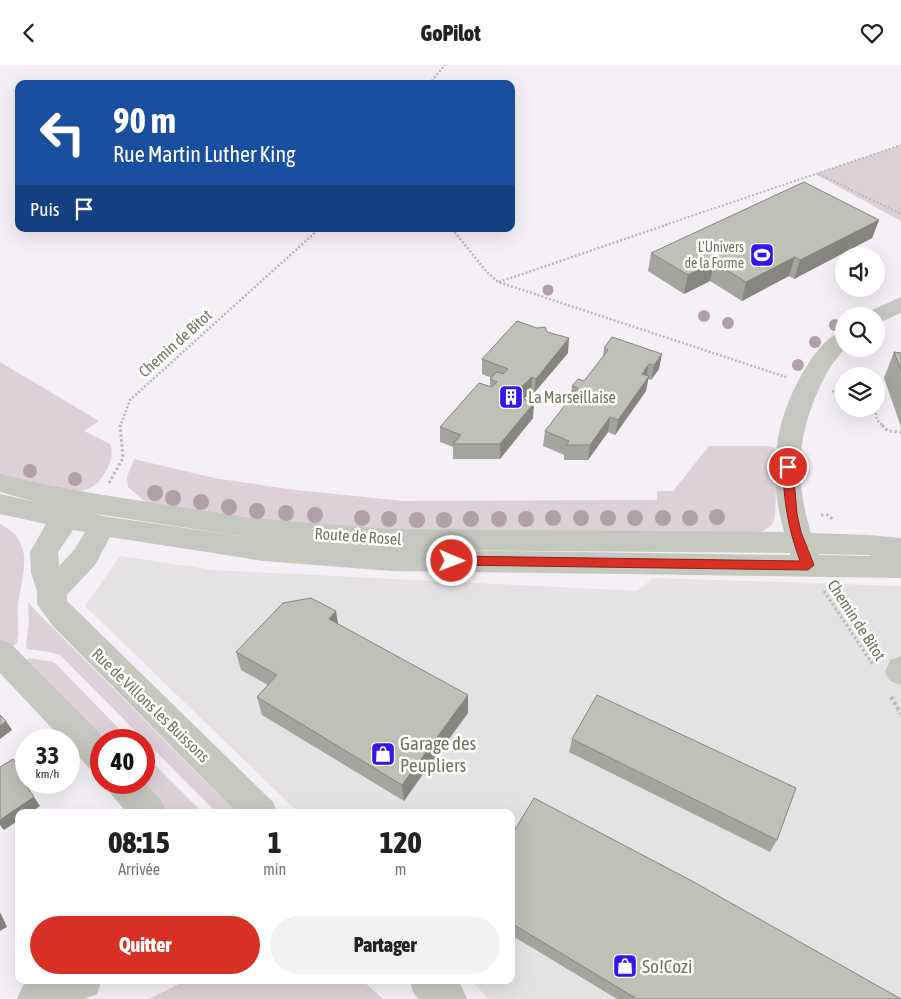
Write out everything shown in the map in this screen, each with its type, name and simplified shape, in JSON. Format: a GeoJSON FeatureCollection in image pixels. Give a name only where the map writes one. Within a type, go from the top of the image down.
{"type":"FeatureCollection","features":[{"type":"Feature","properties":{"kind":"street"},"geometry":{"type":"LineString","coordinates":[[885,312],[901,303]]}},
{"type":"Feature","properties":{"kind":"street"},"geometry":{"type":"LineString","coordinates":[[804,554],[792,514],[788,467],[790,431],[808,384],[830,349],[835,345]]}},
{"type":"Feature","properties":{"kind":"street","name":"Route de Rosel"},"geometry":{"type":"LineString","coordinates":[[0,483],[42,494],[100,515],[256,549],[392,560],[804,554],[869,545],[901,549]]}},
{"type":"Feature","properties":{"kind":"street","name":"Route de Rosel"},"geometry":{"type":"LineString","coordinates":[[0,504],[66,519],[100,515]]}},
{"type":"Feature","properties":{"kind":"street"},"geometry":{"type":"LineString","coordinates":[[52,591],[86,557],[100,515]]}},
{"type":"Feature","properties":{"kind":"street","name":"Rue de Villons les Buissons"},"geometry":{"type":"LineString","coordinates":[[66,519],[53,535],[44,552],[44,573],[52,591],[52,604],[63,618],[257,809]]}},
{"type":"Feature","properties":{"kind":"street","name":"Route de Rosel"},"geometry":{"type":"LineString","coordinates":[[804,554],[901,567]]}},
{"type":"Feature","properties":{"kind":"street"},"geometry":{"type":"LineString","coordinates":[[0,653],[90,746]]}},
{"type":"Feature","properties":{"kind":"street"},"geometry":{"type":"LineString","coordinates":[[133,794],[146,809]]}},
{"type":"Feature","properties":{"kind":"street"},"geometry":{"type":"LineString","coordinates":[[37,999],[73,984]]}},
{"type":"Feature","properties":{"kind":"street"},"geometry":{"type":"LineString","coordinates":[[432,984],[447,999]]}},
{"type":"Feature","properties":{"kind":"path"},"geometry":{"type":"LineString","coordinates":[[432,80],[445,65]]}},
{"type":"Feature","properties":{"kind":"path"},"geometry":{"type":"LineString","coordinates":[[498,282],[513,275],[901,145]]}},
{"type":"Feature","properties":{"kind":"path"},"geometry":{"type":"LineString","coordinates":[[818,173],[901,214]]}},
{"type":"Feature","properties":{"kind":"path","name":"Chemin de Bitot"},"geometry":{"type":"LineString","coordinates":[[100,515],[123,458],[120,423],[130,400],[316,232]]}},
{"type":"Feature","properties":{"kind":"path"},"geometry":{"type":"LineString","coordinates":[[454,232],[486,271],[498,282],[835,392]]}},
{"type":"Feature","properties":{"kind":"path"},"geometry":{"type":"LineString","coordinates":[[877,417],[888,431],[901,432]]}},
{"type":"Feature","properties":{"kind":"path","name":"Chemin de Bitot"},"geometry":{"type":"LineString","coordinates":[[804,554],[891,675],[901,714]]}},
{"type":"Feature","properties":{"kind":"shaded area"},"geometry":{"type":"Polygon","coordinates":[[[901,145],[901,221],[815,174],[818,173],[901,145]]]}},
{"type":"Feature","properties":{"kind":"shaded area"},"geometry":{"type":"Polygon","coordinates":[[[0,362],[99,421],[84,431],[110,444],[110,463],[99,482],[87,489],[76,491],[0,475],[0,362]]]}},
{"type":"Feature","properties":{"kind":"shaded area"},"geometry":{"type":"Polygon","coordinates":[[[709,446],[767,446],[775,448],[775,511],[772,524],[767,529],[747,537],[326,528],[166,507],[143,500],[128,487],[127,477],[134,459],[214,478],[287,489],[403,501],[657,500],[657,491],[673,491],[709,446]]]}},
{"type":"Feature","properties":{"kind":"shaded area"},"geometry":{"type":"Polygon","coordinates":[[[0,524],[12,532],[19,541],[23,550],[24,561],[18,608],[18,638],[17,643],[10,648],[0,642],[0,524]]]}},
{"type":"Feature","properties":{"kind":"shaded area"},"geometry":{"type":"Polygon","coordinates":[[[120,556],[213,570],[637,591],[653,578],[901,586],[901,999],[489,999],[474,984],[515,984],[515,809],[295,809],[85,606],[120,556]]]}},
{"type":"Feature","properties":{"kind":"shaded area"},"geometry":{"type":"Polygon","coordinates":[[[30,603],[153,729],[134,729],[60,655],[27,649],[28,604],[30,603]]]}},
{"type":"Feature","properties":{"kind":"shaded area"},"geometry":{"type":"Polygon","coordinates":[[[29,658],[54,662],[119,729],[90,729],[90,736],[23,663],[29,658]]]}},
{"type":"Feature","properties":{"kind":"shaded area"},"geometry":{"type":"Polygon","coordinates":[[[155,731],[233,809],[213,809],[155,751],[155,731]]]}},
{"type":"Feature","properties":{"kind":"shaded area"},"geometry":{"type":"Polygon","coordinates":[[[155,765],[199,809],[158,809],[150,794],[155,794],[155,765]]]}},
{"type":"Feature","properties":{"kind":"shaded area"},"geometry":{"type":"Polygon","coordinates":[[[179,984],[366,984],[383,999],[149,999],[179,984]]]}},
{"type":"Feature","properties":{"kind":"building","name":"L'Univers de la Forme"},"geometry":{"type":"Polygon","coordinates":[[[804,182],[879,220],[800,260],[795,257],[746,282],[714,262],[688,275],[651,253],[804,182]]]}},
{"type":"Feature","properties":{"kind":"building","name":"La Marseillaise"},"geometry":{"type":"Polygon","coordinates":[[[517,321],[537,328],[545,327],[547,332],[569,338],[536,379],[532,377],[518,390],[520,391],[516,396],[534,403],[500,444],[453,444],[461,435],[440,427],[479,383],[492,387],[497,382],[490,379],[497,372],[503,374],[508,369],[482,359],[517,321]]]}},
{"type":"Feature","properties":{"kind":"building"},"geometry":{"type":"Polygon","coordinates":[[[612,337],[662,354],[654,365],[649,364],[642,374],[649,376],[618,420],[610,417],[590,445],[566,445],[569,441],[545,431],[578,388],[572,386],[578,379],[584,381],[608,350],[604,348],[612,337]]]}},
{"type":"Feature","properties":{"kind":"building"},"geometry":{"type":"Polygon","coordinates":[[[894,352],[901,353],[901,370],[894,352]]]}},
{"type":"Feature","properties":{"kind":"building"},"geometry":{"type":"Polygon","coordinates":[[[311,598],[336,611],[329,619],[468,695],[402,785],[257,697],[277,675],[236,652],[283,603],[311,598]]]}},
{"type":"Feature","properties":{"kind":"building"},"geometry":{"type":"Polygon","coordinates":[[[597,695],[796,788],[777,840],[572,739],[597,695]]]}},
{"type":"Feature","properties":{"kind":"building"},"geometry":{"type":"Polygon","coordinates":[[[0,715],[6,721],[0,726],[0,715]]]}},
{"type":"Feature","properties":{"kind":"building"},"geometry":{"type":"Polygon","coordinates":[[[13,759],[15,762],[15,794],[32,794],[34,797],[0,820],[0,767],[13,759]]]}},
{"type":"Feature","properties":{"kind":"building"},"geometry":{"type":"Polygon","coordinates":[[[430,760],[435,763],[428,773],[423,770],[430,760]]]}},
{"type":"Feature","properties":{"kind":"building"},"geometry":{"type":"Polygon","coordinates":[[[534,798],[692,881],[901,999],[637,999],[515,925],[515,829],[534,798]]]}},
{"type":"Feature","properties":{"kind":"place","name":"L'Univers de la Forme"},"geometry":{"type":"Point","coordinates":[762,255]}},
{"type":"Feature","properties":{"kind":"place","name":"La Marseillaise"},"geometry":{"type":"Point","coordinates":[511,397]}},
{"type":"Feature","properties":{"kind":"place","name":"Garage des Peupliers"},"geometry":{"type":"Point","coordinates":[383,754]}},
{"type":"Feature","properties":{"kind":"place","name":"So!Cozi"},"geometry":{"type":"Point","coordinates":[625,966]}},
{"type":"Feature","properties":{"kind":"route"},"geometry":{"type":"LineString","coordinates":[[452,561],[808,565],[796,532],[792,514],[788,467]]}}]}
